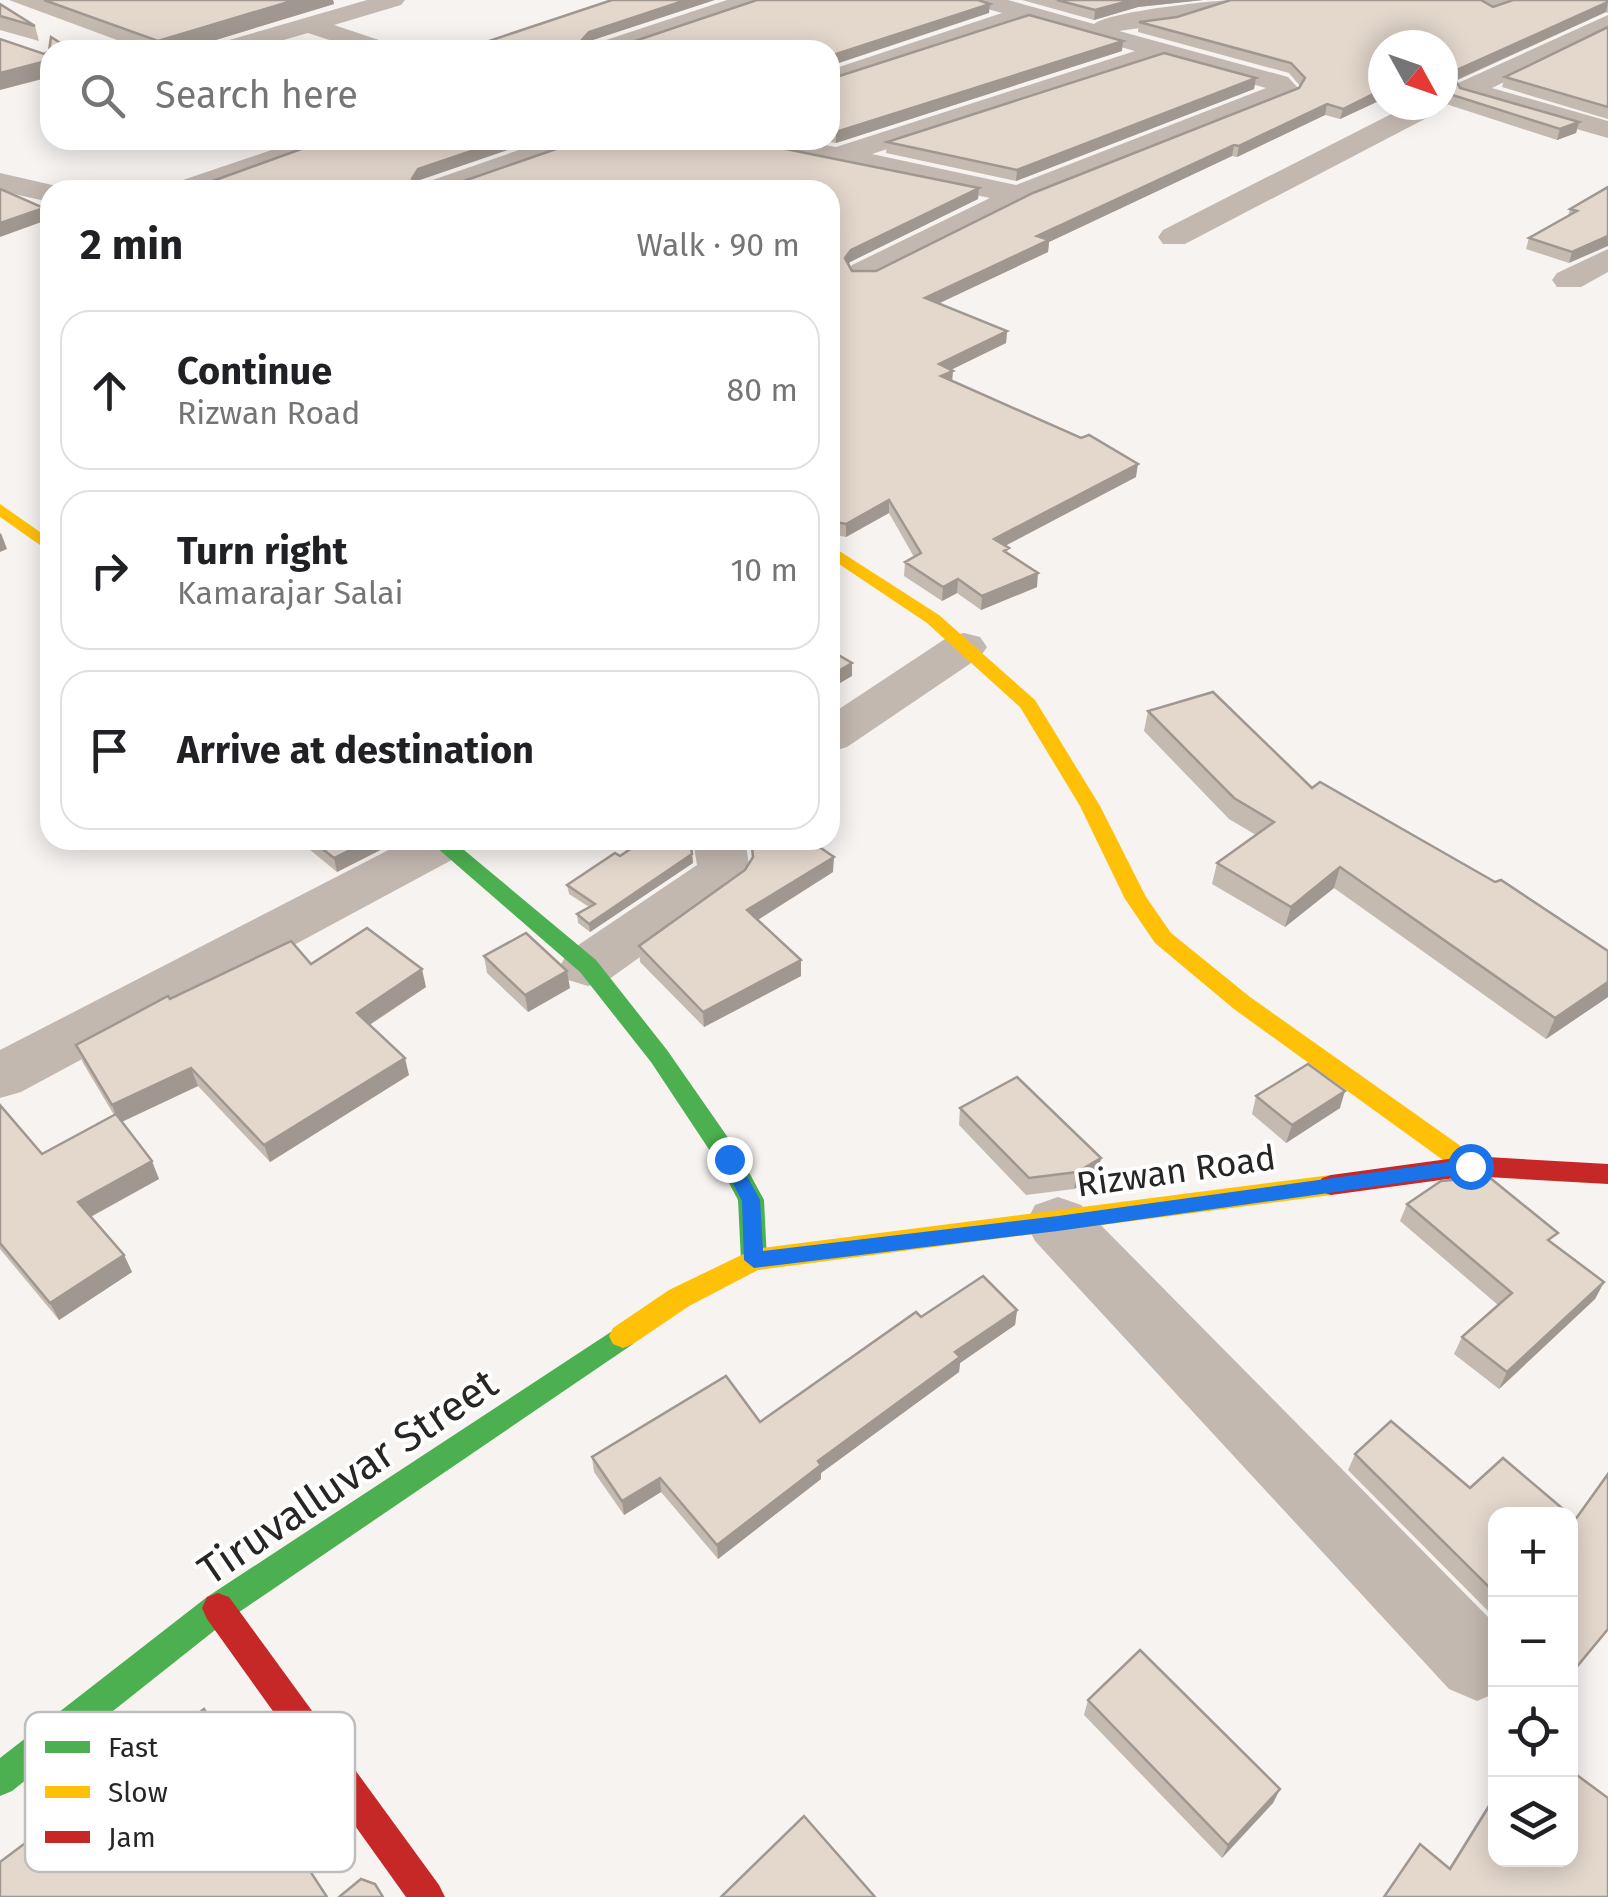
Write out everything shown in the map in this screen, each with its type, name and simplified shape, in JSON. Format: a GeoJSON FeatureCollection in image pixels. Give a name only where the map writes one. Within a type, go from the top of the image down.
{"type":"FeatureCollection","features":[{"type":"Feature","properties":{"kind":"street"},"geometry":{"type":"LineString","coordinates":[[630,40],[751,0]]}},
{"type":"Feature","properties":{"kind":"street"},"geometry":{"type":"LineString","coordinates":[[864,272],[1019,195],[1286,89],[1279,83],[981,0]]}},
{"type":"Feature","properties":{"kind":"street"},"geometry":{"type":"LineString","coordinates":[[1078,27],[1175,16],[1224,0]]}},
{"type":"Feature","properties":{"kind":"street"},"geometry":{"type":"LineString","coordinates":[[254,40],[374,2]]}},
{"type":"Feature","properties":{"kind":"street"},"geometry":{"type":"LineString","coordinates":[[840,76],[1027,13]]}},
{"type":"Feature","properties":{"kind":"street"},"geometry":{"type":"LineString","coordinates":[[307,24],[356,40]]}},
{"type":"Feature","properties":{"kind":"street"},"geometry":{"type":"LineString","coordinates":[[1458,93],[1604,27]]}},
{"type":"Feature","properties":{"kind":"street"},"geometry":{"type":"LineString","coordinates":[[838,156],[1164,50]]}},
{"type":"Feature","properties":{"kind":"street"},"geometry":{"type":"LineString","coordinates":[[1458,94],[1608,130]]}},
{"type":"Feature","properties":{"kind":"street"},"geometry":{"type":"LineString","coordinates":[[1174,236],[1401,120]]}},
{"type":"Feature","properties":{"kind":"street"},"geometry":{"type":"LineString","coordinates":[[211,180],[300,150]]}},
{"type":"Feature","properties":{"kind":"street"},"geometry":{"type":"LineString","coordinates":[[460,180],[547,150]]}},
{"type":"Feature","properties":{"kind":"street"},"geometry":{"type":"LineString","coordinates":[[804,150],[1019,195]]}},
{"type":"Feature","properties":{"kind":"street"},"geometry":{"type":"LineString","coordinates":[[465,178],[471,180]]}},
{"type":"Feature","properties":{"kind":"street"},"geometry":{"type":"LineString","coordinates":[[0,182],[40,192]]}},
{"type":"Feature","properties":{"kind":"street"},"geometry":{"type":"LineString","coordinates":[[1570,280],[1608,259]]}},
{"type":"Feature","properties":{"kind":"street"},"geometry":{"type":"LineString","coordinates":[[0,509],[40,539]]}},
{"type":"Feature","properties":{"kind":"street"},"geometry":{"type":"LineString","coordinates":[[840,557],[933,619],[1028,704],[1090,806],[1136,899],[1163,938],[1242,1003],[1470,1166]]}},
{"type":"Feature","properties":{"kind":"street"},"geometry":{"type":"LineString","coordinates":[[840,730],[964,647]]}},
{"type":"Feature","properties":{"kind":"street"},"geometry":{"type":"LineString","coordinates":[[0,1076],[424,850]]}},
{"type":"Feature","properties":{"kind":"street"},"geometry":{"type":"LineString","coordinates":[[452,850],[588,966],[659,1056],[729,1159],[751,1200],[754,1260]]}},
{"type":"Feature","properties":{"kind":"street"},"geometry":{"type":"LineString","coordinates":[[588,966],[724,870],[721,850]]}},
{"type":"Feature","properties":{"kind":"street","name":"Rizwan Road"},"geometry":{"type":"LineString","coordinates":[[754,1260],[1470,1166],[1608,1174]]}},
{"type":"Feature","properties":{"kind":"street"},"geometry":{"type":"LineString","coordinates":[[1058,1223],[1477,1662]]}},
{"type":"Feature","properties":{"kind":"street","name":"Tiruvalluvar Street"},"geometry":{"type":"LineString","coordinates":[[85,1712],[218,1608],[679,1298],[754,1260]]}},
{"type":"Feature","properties":{"kind":"street"},"geometry":{"type":"LineString","coordinates":[[218,1608],[294,1712]]}},
{"type":"Feature","properties":{"kind":"street","name":"Tiruvalluvar Street"},"geometry":{"type":"LineString","coordinates":[[0,1779],[25,1759]]}},
{"type":"Feature","properties":{"kind":"street"},"geometry":{"type":"LineString","coordinates":[[355,1797],[428,1897]]}},
{"type":"Feature","properties":{"kind":"building"},"geometry":{"type":"Polygon","coordinates":[[[44,0],[295,0],[161,40],[44,0]]]}},
{"type":"Feature","properties":{"kind":"building"},"geometry":{"type":"Polygon","coordinates":[[[612,0],[686,0],[589,32],[582,40],[492,40],[612,0]]]}},
{"type":"Feature","properties":{"kind":"building"},"geometry":{"type":"Polygon","coordinates":[[[757,0],[978,0],[990,4],[840,53],[840,40],[638,40],[757,0]]]}},
{"type":"Feature","properties":{"kind":"building"},"geometry":{"type":"Polygon","coordinates":[[[1057,0],[1132,0],[1095,10],[1057,0]]]}},
{"type":"Feature","properties":{"kind":"building"},"geometry":{"type":"Polygon","coordinates":[[[1231,0],[1481,0],[1493,7],[1513,0],[1608,0],[1458,71],[1458,30],[1368,30],[1368,96],[1343,109],[1327,104],[1234,145],[1037,236],[1049,240],[925,298],[1007,331],[939,364],[953,371],[941,376],[1081,438],[1089,435],[1138,464],[994,539],[1009,548],[1004,551],[1038,573],[982,596],[958,579],[943,587],[905,562],[921,553],[889,500],[846,524],[840,523],[840,180],[467,180],[553,150],[791,150],[979,188],[851,250],[845,258],[852,271],[876,271],[1033,193],[1299,88],[1305,78],[1291,63],[1139,22],[1177,17],[1231,0]]]}},
{"type":"Feature","properties":{"kind":"building"},"geometry":{"type":"Polygon","coordinates":[[[0,4],[35,26],[0,16],[0,4]]]}},
{"type":"Feature","properties":{"kind":"building"},"geometry":{"type":"Polygon","coordinates":[[[1029,15],[1123,41],[840,131],[840,76],[1029,15]]]}},
{"type":"Feature","properties":{"kind":"building"},"geometry":{"type":"Polygon","coordinates":[[[1608,27],[1608,107],[1505,77],[1608,27]]]}},
{"type":"Feature","properties":{"kind":"building"},"geometry":{"type":"Polygon","coordinates":[[[0,39],[40,53],[40,63],[0,73],[0,39]]]}},
{"type":"Feature","properties":{"kind":"building"},"geometry":{"type":"Polygon","coordinates":[[[1164,53],[1256,78],[1017,170],[887,142],[1164,53]]]}},
{"type":"Feature","properties":{"kind":"building"},"geometry":{"type":"Polygon","coordinates":[[[1458,84],[1579,122],[1560,129],[1458,97],[1458,84]]]}},
{"type":"Feature","properties":{"kind":"building"},"geometry":{"type":"Polygon","coordinates":[[[298,150],[474,150],[418,169],[413,180],[216,180],[298,150]]]}},
{"type":"Feature","properties":{"kind":"building"},"geometry":{"type":"Polygon","coordinates":[[[1608,187],[1608,236],[1572,252],[1529,238],[1577,211],[1570,209],[1608,187]]]}},
{"type":"Feature","properties":{"kind":"building"},"geometry":{"type":"Polygon","coordinates":[[[0,189],[40,206],[40,209],[0,223],[0,189]]]}},
{"type":"Feature","properties":{"kind":"building"},"geometry":{"type":"Polygon","coordinates":[[[840,656],[852,663],[840,670],[840,656]]]}},
{"type":"Feature","properties":{"kind":"building"},"geometry":{"type":"Polygon","coordinates":[[[1213,692],[1312,788],[1320,782],[1495,882],[1501,880],[1608,951],[1608,982],[1555,1018],[1340,867],[1291,907],[1217,863],[1274,822],[1234,798],[1148,711],[1213,692]]]}},
{"type":"Feature","properties":{"kind":"building"},"geometry":{"type":"Polygon","coordinates":[[[324,850],[350,850],[334,858],[324,850]]]}},
{"type":"Feature","properties":{"kind":"building"},"geometry":{"type":"Polygon","coordinates":[[[629,850],[691,850],[692,854],[589,924],[577,914],[595,904],[567,885],[615,853],[620,856],[629,850]]]}},
{"type":"Feature","properties":{"kind":"building"},"geometry":{"type":"Polygon","coordinates":[[[752,850],[824,850],[834,857],[747,910],[801,960],[703,1012],[639,946],[745,870],[753,857],[752,850]]]}},
{"type":"Feature","properties":{"kind":"building"},"geometry":{"type":"Polygon","coordinates":[[[367,928],[422,969],[357,1013],[405,1058],[264,1145],[191,1068],[112,1105],[76,1045],[168,996],[170,999],[291,941],[311,964],[367,928]]]}},
{"type":"Feature","properties":{"kind":"building"},"geometry":{"type":"Polygon","coordinates":[[[526,933],[567,971],[525,995],[484,956],[526,933]]]}},
{"type":"Feature","properties":{"kind":"building"},"geometry":{"type":"Polygon","coordinates":[[[1308,1064],[1345,1091],[1292,1125],[1256,1096],[1308,1064]]]}},
{"type":"Feature","properties":{"kind":"building"},"geometry":{"type":"Polygon","coordinates":[[[1017,1077],[1101,1158],[1077,1172],[1029,1178],[960,1108],[1017,1077]]]}},
{"type":"Feature","properties":{"kind":"building"},"geometry":{"type":"Polygon","coordinates":[[[0,1105],[42,1154],[116,1114],[152,1161],[78,1202],[124,1255],[50,1303],[0,1243],[0,1105]]]}},
{"type":"Feature","properties":{"kind":"building"},"geometry":{"type":"Polygon","coordinates":[[[1489,1177],[1558,1233],[1548,1240],[1604,1282],[1507,1372],[1462,1337],[1512,1293],[1407,1204],[1441,1181],[1489,1177]]]}},
{"type":"Feature","properties":{"kind":"building"},"geometry":{"type":"Polygon","coordinates":[[[983,1276],[1017,1310],[955,1352],[960,1357],[818,1461],[821,1465],[717,1545],[660,1478],[622,1501],[592,1457],[726,1376],[760,1422],[916,1312],[921,1317],[983,1276]]]}},
{"type":"Feature","properties":{"kind":"building"},"geometry":{"type":"Polygon","coordinates":[[[1391,1421],[1470,1488],[1503,1458],[1561,1507],[1488,1507],[1488,1586],[1355,1454],[1391,1421]]]}},
{"type":"Feature","properties":{"kind":"building"},"geometry":{"type":"Polygon","coordinates":[[[1608,1474],[1608,1629],[1578,1665],[1578,1597],[1578,1516],[1608,1474]]]}},
{"type":"Feature","properties":{"kind":"building"},"geometry":{"type":"Polygon","coordinates":[[[1140,1650],[1280,1789],[1228,1845],[1088,1700],[1140,1650]]]}},
{"type":"Feature","properties":{"kind":"building"},"geometry":{"type":"Polygon","coordinates":[[[1578,1776],[1608,1798],[1608,1897],[1384,1897],[1420,1844],[1450,1869],[1488,1808],[1488,1867],[1578,1867],[1578,1776]]]}},
{"type":"Feature","properties":{"kind":"building"},"geometry":{"type":"Polygon","coordinates":[[[804,1816],[875,1897],[721,1897],[804,1816]]]}},
{"type":"Feature","properties":{"kind":"building"},"geometry":{"type":"Polygon","coordinates":[[[25,1843],[25,1872],[311,1872],[327,1897],[0,1897],[0,1862],[25,1843]]]}},
{"type":"Feature","properties":{"kind":"building"},"geometry":{"type":"Polygon","coordinates":[[[361,1879],[375,1884],[383,1897],[339,1897],[361,1879]]]}},
{"type":"Feature","properties":{"kind":"traffic: fast"},"geometry":{"type":"LineString","coordinates":[[451,850],[588,966],[659,1056],[729,1159],[751,1200],[754,1260]]}},
{"type":"Feature","properties":{"kind":"traffic: fast"},"geometry":{"type":"LineString","coordinates":[[85,1712],[218,1608],[623,1336]]}},
{"type":"Feature","properties":{"kind":"traffic: fast"},"geometry":{"type":"LineString","coordinates":[[0,1779],[25,1759]]}},
{"type":"Feature","properties":{"kind":"traffic: slow"},"geometry":{"type":"LineString","coordinates":[[0,509],[40,539]]}},
{"type":"Feature","properties":{"kind":"traffic: slow"},"geometry":{"type":"LineString","coordinates":[[840,557],[933,619],[1028,704],[1090,806],[1136,899],[1163,938],[1242,1003],[1470,1166]]}},
{"type":"Feature","properties":{"kind":"traffic: slow"},"geometry":{"type":"LineString","coordinates":[[623,1336],[679,1298],[754,1260],[1331,1185]]}},
{"type":"Feature","properties":{"kind":"traffic: jam"},"geometry":{"type":"LineString","coordinates":[[1331,1185],[1470,1166],[1608,1174]]}},
{"type":"Feature","properties":{"kind":"traffic: jam"},"geometry":{"type":"LineString","coordinates":[[218,1608],[293,1712]]}},
{"type":"Feature","properties":{"kind":"traffic: jam"},"geometry":{"type":"LineString","coordinates":[[355,1797],[427,1897]]}},
{"type":"Feature","properties":{"kind":"route"},"geometry":{"type":"LineString","coordinates":[[729,1159],[751,1200],[754,1260],[1470,1166]]}}]}
